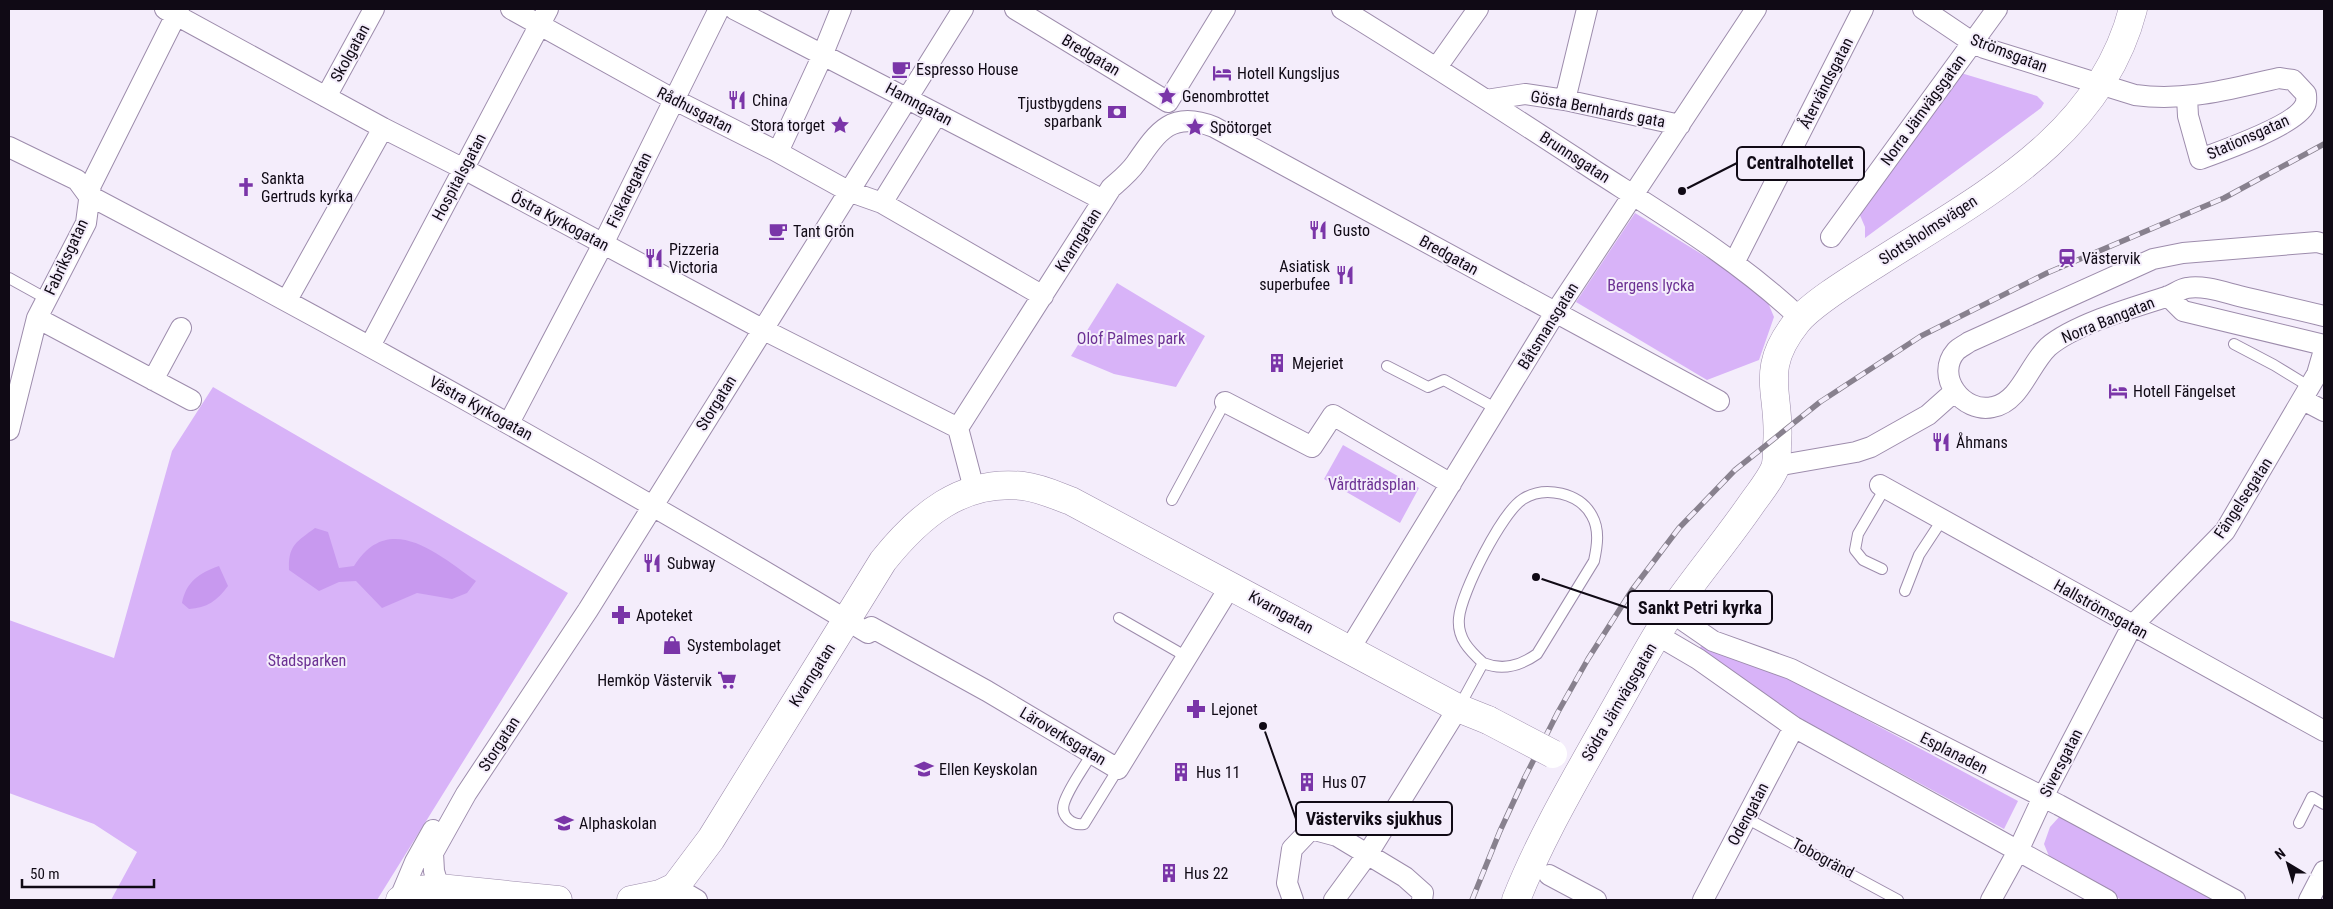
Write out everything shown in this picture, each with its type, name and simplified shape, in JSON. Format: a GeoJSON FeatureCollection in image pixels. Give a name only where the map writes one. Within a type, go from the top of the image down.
{"type":"FeatureCollection","features":[{"type":"Feature","properties":{"kind":"street","name":"Skolgatan"},"geometry":{"type":"LineString","coordinates":[[326,97],[374,9]]}},
{"type":"Feature","properties":{"kind":"street","name":"Rådhusgatan"},"geometry":{"type":"LineString","coordinates":[[511,9],[544,16],[673,99],[778,152],[848,191],[882,203],[1044,296]]}},
{"type":"Feature","properties":{"kind":"street","name":"Fiskaregatan"},"geometry":{"type":"LineString","coordinates":[[509,423],[603,244],[719,9]]}},
{"type":"Feature","properties":{"kind":"street","name":"Hamngatan"},"geometry":{"type":"LineString","coordinates":[[734,9],[823,53],[1103,200]]}},
{"type":"Feature","properties":{"kind":"street"},"geometry":{"type":"LineString","coordinates":[[778,152],[841,9]]}},
{"type":"Feature","properties":{"kind":"street","name":"Storgatan"},"geometry":{"type":"LineString","coordinates":[[439,888],[434,871],[433,853],[466,794],[588,610],[963,9]]}},
{"type":"Feature","properties":{"kind":"street","name":"Bredgatan"},"geometry":{"type":"LineString","coordinates":[[1014,9],[1168,102]]}},
{"type":"Feature","properties":{"kind":"street"},"geometry":{"type":"LineString","coordinates":[[1175,122],[1168,102],[1225,9]]}},
{"type":"Feature","properties":{"kind":"street","name":"Brunnsgatan"},"geometry":{"type":"LineString","coordinates":[[1342,9],[1437,67],[1734,263],[1777,296],[1800,318]]}},
{"type":"Feature","properties":{"kind":"street"},"geometry":{"type":"LineString","coordinates":[[1437,67],[1478,9]]}},
{"type":"Feature","properties":{"kind":"street"},"geometry":{"type":"LineString","coordinates":[[1565,100],[1587,9]]}},
{"type":"Feature","properties":{"kind":"street","name":"Båtsmansgatan"},"geometry":{"type":"LineString","coordinates":[[1349,650],[1556,313],[1756,9]]}},
{"type":"Feature","properties":{"kind":"street","name":"Återvändsgatan"},"geometry":{"type":"LineString","coordinates":[[1734,263],[1863,9]]}},
{"type":"Feature","properties":{"kind":"street","name":"Strömsgatan"},"geometry":{"type":"LineString","coordinates":[[1924,9],[1972,42],[2100,85]]}},
{"type":"Feature","properties":{"kind":"street","name":"Norra Järnvägsgatan"},"geometry":{"type":"LineString","coordinates":[[1832,237],[1997,9]]}},
{"type":"Feature","properties":{"kind":"street","name":"Slottsholmsvägen"},"geometry":{"type":"LineString","coordinates":[[1776,466],[1778,435],[1772,380],[1774,367],[1786,337],[1800,318],[1834,292],[1975,201],[2032,160],[2058,137],[2081,112],[2100,85],[2116,57],[2128,29],[2133,9]]}},
{"type":"Feature","properties":{"kind":"street","name":"Östra Kyrkogatan"},"geometry":{"type":"LineString","coordinates":[[173,11],[383,128],[464,169],[762,329],[958,428]]}},
{"type":"Feature","properties":{"kind":"street","name":"Fabriksgatan"},"geometry":{"type":"LineString","coordinates":[[9,430],[37,318],[86,222],[88,194],[91,185],[173,11]]}},
{"type":"Feature","properties":{"kind":"street","name":"Hospitalsgatan"},"geometry":{"type":"LineString","coordinates":[[370,346],[544,16]]}},
{"type":"Feature","properties":{"kind":"street","name":"Stationsgatan"},"geometry":{"type":"LineString","coordinates":[[2100,85],[2135,95],[2161,99],[2187,97],[2279,78],[2294,80],[2306,94],[2306,105],[2298,114],[2248,141],[2200,159],[2188,116],[2187,97]]}},
{"type":"Feature","properties":{"kind":"street","name":"Gösta Bernhards gata"},"geometry":{"type":"LineString","coordinates":[[1486,100],[1525,94],[1565,100],[1680,125]]}},
{"type":"Feature","properties":{"kind":"street"},"geometry":{"type":"LineString","coordinates":[[882,203],[937,114]]}},
{"type":"Feature","properties":{"kind":"street","name":"Bredgatan"},"geometry":{"type":"LineString","coordinates":[[1175,122],[1187,120],[1200,121],[1214,127],[1719,401]]}},
{"type":"Feature","properties":{"kind":"street","name":"Kvarngatan"},"geometry":{"type":"LineString","coordinates":[[958,428],[1044,296],[1111,188],[1127,174],[1155,136],[1175,122]]}},
{"type":"Feature","properties":{"kind":"street"},"geometry":{"type":"LineString","coordinates":[[287,300],[383,128]]}},
{"type":"Feature","properties":{"kind":"street","name":"Västra Kyrkogatan"},"geometry":{"type":"LineString","coordinates":[[9,147],[77,180],[88,194],[287,300],[509,423],[862,626]]}},
{"type":"Feature","properties":{"kind":"street"},"geometry":{"type":"LineString","coordinates":[[1776,466],[1856,452],[1871,447],[1928,415],[1955,391],[1949,377],[1951,362],[1956,352],[1969,342],[2153,259],[2193,252],[2317,242],[2324,244]]}},
{"type":"Feature","properties":{"kind":"street","name":"Norra Bangatan"},"geometry":{"type":"LineString","coordinates":[[1955,391],[1961,400],[1974,406],[1990,408],[1999,406],[2016,392],[2037,358],[2062,337],[2112,315],[2187,288],[2208,289],[2324,316]]}},
{"type":"Feature","properties":{"kind":"street","name":"Norra Bangatan"},"geometry":{"type":"LineString","coordinates":[[2168,296],[2183,311],[2324,345]]}},
{"type":"Feature","properties":{"kind":"street"},"geometry":{"type":"LineString","coordinates":[[37,318],[191,400]]}},
{"type":"Feature","properties":{"kind":"street"},"geometry":{"type":"LineString","coordinates":[[153,380],[181,328]]}},
{"type":"Feature","properties":{"kind":"street","name":"Fängelsegatan"},"geometry":{"type":"LineString","coordinates":[[2132,626],[2225,531],[2317,374],[2324,350]]}},
{"type":"Feature","properties":{"kind":"street"},"geometry":{"type":"LineString","coordinates":[[2306,393],[2324,411]]}},
{"type":"Feature","properties":{"kind":"street"},"geometry":{"type":"LineString","coordinates":[[1225,402],[1312,447],[1332,415],[1451,484]]}},
{"type":"Feature","properties":{"kind":"street"},"geometry":{"type":"LineString","coordinates":[[958,428],[974,489]]}},
{"type":"Feature","properties":{"kind":"street","name":"Södra Järnvägsgatan"},"geometry":{"type":"LineString","coordinates":[[1516,900],[1557,812],[1656,635],[1776,466]]}},
{"type":"Feature","properties":{"kind":"street","name":"Kvarngatan"},"geometry":{"type":"LineString","coordinates":[[631,900],[660,894],[686,893],[711,839],[862,626],[883,561],[915,524],[949,501],[974,489],[1024,486],[1071,501],[1458,708],[1488,720],[1581,769]]}},
{"type":"Feature","properties":{"kind":"street","name":"Hallströmsgatan"},"geometry":{"type":"LineString","coordinates":[[1882,486],[2132,626],[2324,730]]}},
{"type":"Feature","properties":{"kind":"street","name":"Läroverksgatan"},"geometry":{"type":"LineString","coordinates":[[862,626],[987,691],[1118,769],[1231,585]]}},
{"type":"Feature","properties":{"kind":"street","name":"Esplanaden"},"geometry":{"type":"LineString","coordinates":[[1671,612],[1713,641],[1791,669],[2043,797],[2235,900]]}},
{"type":"Feature","properties":{"kind":"street","name":"Siversgatan"},"geometry":{"type":"LineString","coordinates":[[1991,900],[2018,851],[2043,797],[2132,626]]}},
{"type":"Feature","properties":{"kind":"street"},"geometry":{"type":"LineString","coordinates":[[1656,635],[1698,659],[1794,727],[2107,900]]}},
{"type":"Feature","properties":{"kind":"street"},"geometry":{"type":"LineString","coordinates":[[1334,900],[1367,855],[1458,708]]}},
{"type":"Feature","properties":{"kind":"street","name":"Odengatan"},"geometry":{"type":"LineString","coordinates":[[1703,900],[1794,727]]}},
{"type":"Feature","properties":{"kind":"street","name":"Storgatan"},"geometry":{"type":"LineString","coordinates":[[399,900],[430,834],[466,794]]}},
{"type":"Feature","properties":{"kind":"street"},"geometry":{"type":"LineString","coordinates":[[1293,900],[1287,883],[1292,849],[1311,830],[1337,836],[1406,877],[1423,893],[1422,900]]}},
{"type":"Feature","properties":{"kind":"street"},"geometry":{"type":"LineString","coordinates":[[2309,900],[2324,871]]}},
{"type":"Feature","properties":{"kind":"street"},"geometry":{"type":"LineString","coordinates":[[1549,875],[1596,900]]}},
{"type":"Feature","properties":{"kind":"street"},"geometry":{"type":"LineString","coordinates":[[399,900],[420,890],[439,888],[558,900]]}},
{"type":"Feature","properties":{"kind":"lane"},"geometry":{"type":"LineString","coordinates":[[9,278],[47,299]]}},
{"type":"Feature","properties":{"kind":"lane"},"geometry":{"type":"LineString","coordinates":[[2234,344],[2274,365],[2306,393]]}},
{"type":"Feature","properties":{"kind":"lane"},"geometry":{"type":"LineString","coordinates":[[1387,366],[1428,387],[1444,380],[1497,410]]}},
{"type":"Feature","properties":{"kind":"lane"},"geometry":{"type":"LineString","coordinates":[[1172,500],[1225,402]]}},
{"type":"Feature","properties":{"kind":"lane"},"geometry":{"type":"LineString","coordinates":[[1882,486],[1858,534],[1855,550],[1862,560],[1882,569]]}},
{"type":"Feature","properties":{"kind":"lane"},"geometry":{"type":"LineString","coordinates":[[1542,492],[1557,492],[1572,497],[1592,516],[1597,540],[1594,561],[1537,654],[1524,662],[1508,667],[1495,668],[1483,663],[1466,646],[1461,635],[1459,618],[1469,585],[1491,542],[1514,505],[1524,498],[1542,492]]}},
{"type":"Feature","properties":{"kind":"lane"},"geometry":{"type":"LineString","coordinates":[[1905,591],[1919,556],[1942,520]]}},
{"type":"Feature","properties":{"kind":"lane"},"geometry":{"type":"LineString","coordinates":[[1119,618],[1187,656]]}},
{"type":"Feature","properties":{"kind":"lane"},"geometry":{"type":"LineString","coordinates":[[1458,708],[1483,663]]}},
{"type":"Feature","properties":{"kind":"lane"},"geometry":{"type":"LineString","coordinates":[[1092,753],[1064,804],[1064,814],[1070,822],[1077,825],[1084,824],[1118,769]]}},
{"type":"Feature","properties":{"kind":"lane"},"geometry":{"type":"LineString","coordinates":[[2299,823],[2312,798],[2324,804]]}},
{"type":"Feature","properties":{"kind":"lane","name":"Tobogränd"},"geometry":{"type":"LineString","coordinates":[[1746,818],[1898,900]]}},
{"type":"Feature","properties":{"kind":"green space"},"geometry":{"type":"Polygon","coordinates":[[[1961,73],[2037,96],[2044,103],[2041,108],[1865,238],[1865,227],[1859,213],[1961,73]]]}},
{"type":"Feature","properties":{"kind":"green space","name":"Bergens lycka"},"geometry":{"type":"Polygon","coordinates":[[[1635,213],[1729,271],[1766,298],[1774,317],[1759,360],[1707,380],[1576,302],[1635,213]]]}},
{"type":"Feature","properties":{"kind":"green space","name":"Olof Palmes park"},"geometry":{"type":"Polygon","coordinates":[[[1117,283],[1205,336],[1176,387],[1114,374],[1071,356],[1117,283]]]}},
{"type":"Feature","properties":{"kind":"green space","name":"Stadsparken"},"geometry":{"type":"Polygon","coordinates":[[[213,387],[568,593],[377,900],[111,900],[137,852],[94,824],[9,793],[9,620],[114,658],[172,451],[213,387]]]}},
{"type":"Feature","properties":{"kind":"green space","name":"Vårdträdsplan"},"geometry":{"type":"Polygon","coordinates":[[[1343,445],[1419,488],[1400,523],[1324,479],[1343,445]]]}},
{"type":"Feature","properties":{"kind":"green space"},"geometry":{"type":"Polygon","coordinates":[[[1702,645],[1792,680],[2018,801],[2004,829],[1775,705],[1698,650],[1702,645]]]}},
{"type":"Feature","properties":{"kind":"green space"},"geometry":{"type":"Polygon","coordinates":[[[2060,816],[2217,900],[2122,900],[2060,867],[2051,861],[2044,844],[2050,827],[2060,816]]]}},
{"type":"Feature","properties":{"kind":"shaded area"},"geometry":{"type":"Polygon","coordinates":[[[315,528],[328,532],[339,568],[354,566],[368,549],[382,541],[398,539],[414,542],[430,550],[476,581],[467,593],[452,599],[417,593],[382,608],[356,581],[339,582],[319,591],[289,570],[290,555],[294,545],[315,528]]]}},
{"type":"Feature","properties":{"kind":"shaded area"},"geometry":{"type":"Polygon","coordinates":[[[219,566],[228,586],[211,603],[189,609],[182,603],[190,584],[200,575],[219,566]]]}},
{"type":"Feature","properties":{"kind":"railway"},"geometry":{"type":"LineString","coordinates":[[1472,900],[1500,831],[1525,777],[1558,712],[1588,659],[1632,590],[1679,528],[1735,470],[1820,402],[1921,336],[2047,273],[2224,198],[2324,144]]}},
{"type":"Feature","properties":{"kind":"place","name":"Espresso House"},"geometry":{"type":"Point","coordinates":[901,69]}},
{"type":"Feature","properties":{"kind":"place","name":"Hotell Kungsljus"},"geometry":{"type":"Point","coordinates":[1222,73]}},
{"type":"Feature","properties":{"kind":"place","name":"Genombrottet"},"geometry":{"type":"Point","coordinates":[1167,96]}},
{"type":"Feature","properties":{"kind":"place","name":"China"},"geometry":{"type":"Point","coordinates":[737,100]}},
{"type":"Feature","properties":{"kind":"place","name":"Tjustbygdens sparbank"},"geometry":{"type":"Point","coordinates":[1117,112]}},
{"type":"Feature","properties":{"kind":"place","name":"Stora torget"},"geometry":{"type":"Point","coordinates":[840,125]}},
{"type":"Feature","properties":{"kind":"place","name":"Spötorget"},"geometry":{"type":"Point","coordinates":[1195,127]}},
{"type":"Feature","properties":{"kind":"place","name":"Sankta Gertruds kyrka"},"geometry":{"type":"Point","coordinates":[246,187]}},
{"type":"Feature","properties":{"kind":"place","name":"Centralhotellet"},"geometry":{"type":"Point","coordinates":[1682,191]}},
{"type":"Feature","properties":{"kind":"place","name":"Gusto"},"geometry":{"type":"Point","coordinates":[1318,230]}},
{"type":"Feature","properties":{"kind":"place","name":"Tant Grön"},"geometry":{"type":"Point","coordinates":[778,231]}},
{"type":"Feature","properties":{"kind":"place","name":"Pizzeria Victoria"},"geometry":{"type":"Point","coordinates":[654,258]}},
{"type":"Feature","properties":{"kind":"place","name":"Västervik"},"geometry":{"type":"Point","coordinates":[2067,258]}},
{"type":"Feature","properties":{"kind":"place","name":"Asiatisk superbufee"},"geometry":{"type":"Point","coordinates":[1345,275]}},
{"type":"Feature","properties":{"kind":"place","name":"Mejeriet"},"geometry":{"type":"Point","coordinates":[1277,363]}},
{"type":"Feature","properties":{"kind":"place","name":"Hotell Fängelset"},"geometry":{"type":"Point","coordinates":[2118,391]}},
{"type":"Feature","properties":{"kind":"place","name":"Åhmans"},"geometry":{"type":"Point","coordinates":[1941,442]}},
{"type":"Feature","properties":{"kind":"place","name":"Subway"},"geometry":{"type":"Point","coordinates":[652,563]}},
{"type":"Feature","properties":{"kind":"place","name":"Sankt Petri kyrka"},"geometry":{"type":"Point","coordinates":[1536,577]}},
{"type":"Feature","properties":{"kind":"place","name":"Apoteket"},"geometry":{"type":"Point","coordinates":[621,615]}},
{"type":"Feature","properties":{"kind":"place","name":"Systembolaget"},"geometry":{"type":"Point","coordinates":[672,645]}},
{"type":"Feature","properties":{"kind":"place","name":"Hemköp Västervik"},"geometry":{"type":"Point","coordinates":[727,680]}},
{"type":"Feature","properties":{"kind":"place","name":"Lejonet"},"geometry":{"type":"Point","coordinates":[1196,709]}},
{"type":"Feature","properties":{"kind":"place","name":"Västerviks sjukhus"},"geometry":{"type":"Point","coordinates":[1263,726]}},
{"type":"Feature","properties":{"kind":"place","name":"Ellen Keyskolan"},"geometry":{"type":"Point","coordinates":[924,769]}},
{"type":"Feature","properties":{"kind":"place","name":"Hus 11"},"geometry":{"type":"Point","coordinates":[1181,772]}},
{"type":"Feature","properties":{"kind":"place","name":"Hus 07"},"geometry":{"type":"Point","coordinates":[1307,782]}},
{"type":"Feature","properties":{"kind":"place","name":"Alphaskolan"},"geometry":{"type":"Point","coordinates":[564,823]}},
{"type":"Feature","properties":{"kind":"place","name":"Hus 22"},"geometry":{"type":"Point","coordinates":[1169,873]}}]}
